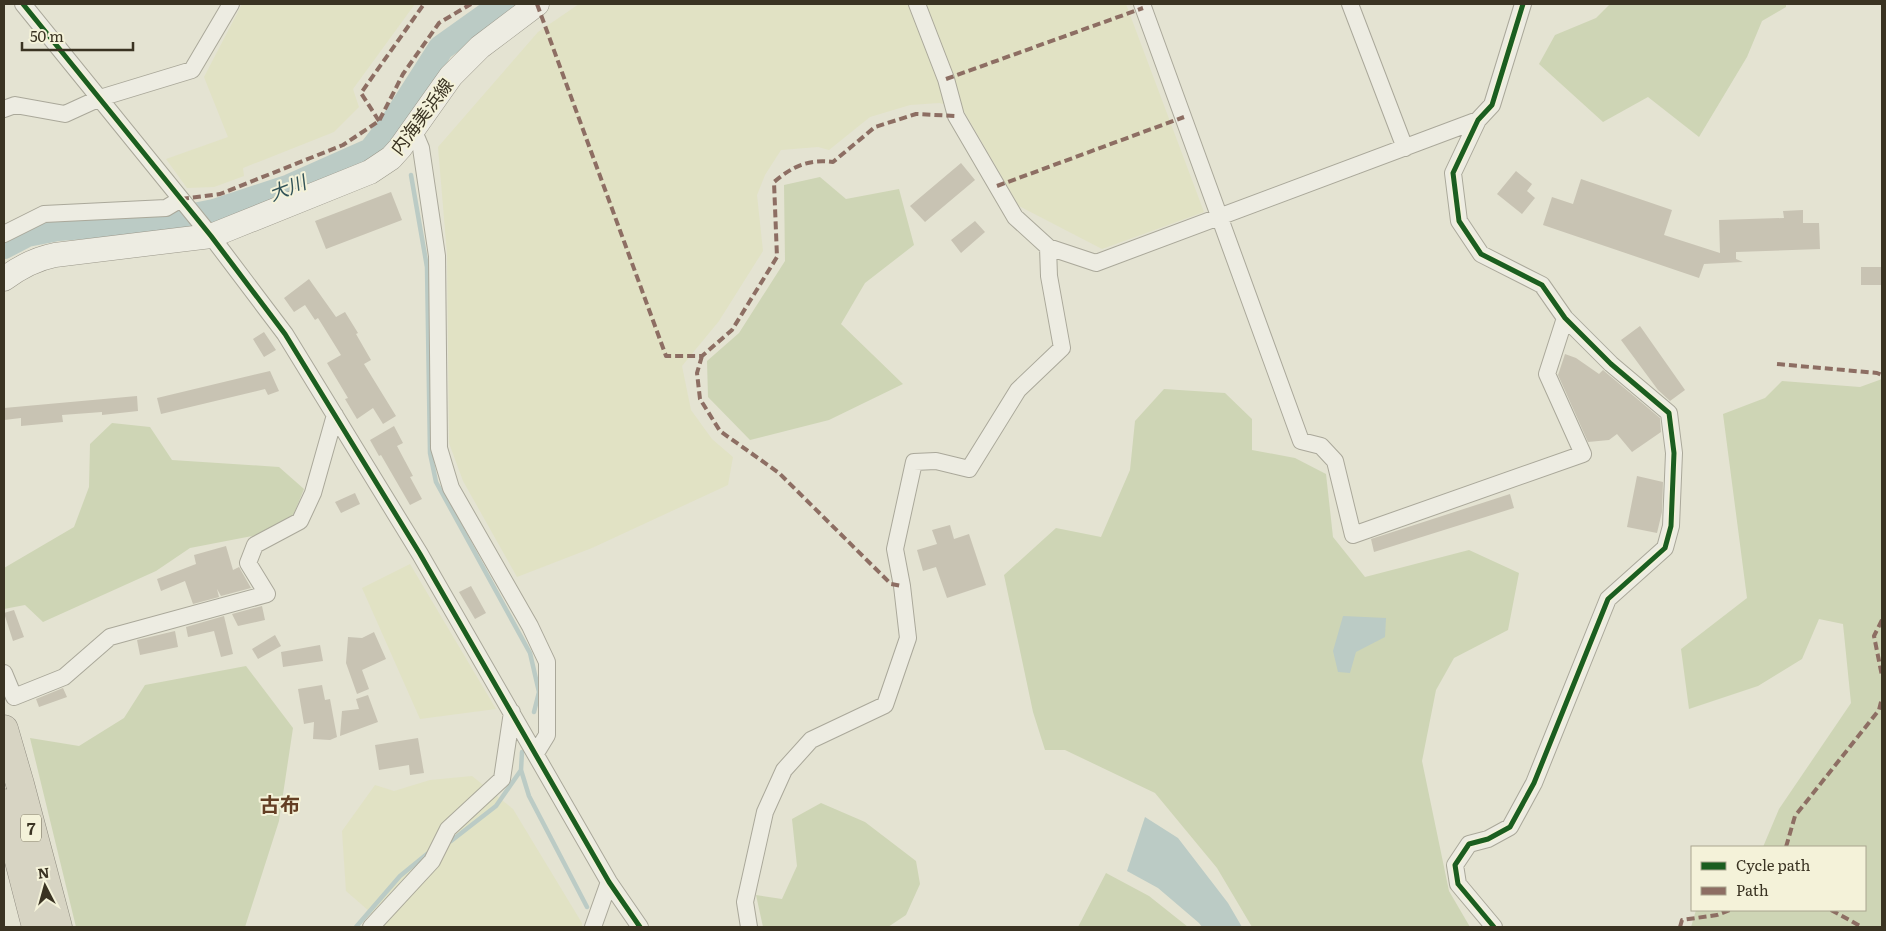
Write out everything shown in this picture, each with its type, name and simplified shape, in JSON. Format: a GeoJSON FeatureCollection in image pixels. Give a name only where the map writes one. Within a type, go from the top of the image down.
{"type":"FeatureCollection","features":[{"type":"Feature","properties":{"kind":"highway","name":"7"},"geometry":{"type":"LineString","coordinates":[[4,729],[58,927]]}},
{"type":"Feature","properties":{"kind":"highway","name":"7"},"geometry":{"type":"LineString","coordinates":[[4,803],[36,927]]}},
{"type":"Feature","properties":{"kind":"main road","name":"内海美浜線"},"geometry":{"type":"LineString","coordinates":[[4,279],[20,267],[36,259],[207,231],[370,172],[391,158],[451,76],[480,47],[537,4]]}},
{"type":"Feature","properties":{"kind":"street"},"geometry":{"type":"LineString","coordinates":[[22,4],[207,231],[285,334],[420,554],[609,882],[640,927]]}},
{"type":"Feature","properties":{"kind":"street"},"geometry":{"type":"LineString","coordinates":[[4,109],[15,106],[65,114],[100,98],[192,70],[230,4]]}},
{"type":"Feature","properties":{"kind":"street"},"geometry":{"type":"LineString","coordinates":[[917,4],[946,79],[956,116],[1015,217],[1048,247],[1096,263],[1478,120]]}},
{"type":"Feature","properties":{"kind":"street"},"geometry":{"type":"LineString","coordinates":[[1142,4],[1301,440],[1321,446],[1335,461],[1353,535],[1583,454],[1547,374],[1566,318]]}},
{"type":"Feature","properties":{"kind":"street"},"geometry":{"type":"LineString","coordinates":[[1350,4],[1405,148]]}},
{"type":"Feature","properties":{"kind":"street"},"geometry":{"type":"LineString","coordinates":[[1494,927],[1458,884],[1455,865],[1469,844],[1488,839],[1510,827],[1534,783],[1608,599],[1665,548],[1671,526],[1674,453],[1668,413],[1611,364],[1566,318],[1542,285],[1481,254],[1459,221],[1452,173],[1478,120],[1492,106],[1523,4]]}},
{"type":"Feature","properties":{"kind":"street"},"geometry":{"type":"LineString","coordinates":[[414,129],[420,148],[437,256],[439,448],[451,488],[530,626],[547,662],[547,734],[536,753]]}},
{"type":"Feature","properties":{"kind":"street"},"geometry":{"type":"LineString","coordinates":[[4,234],[44,214],[166,208],[184,203]]}},
{"type":"Feature","properties":{"kind":"street"},"geometry":{"type":"LineString","coordinates":[[749,927],[745,902],[765,812],[784,770],[811,740],[885,705],[908,638],[902,586],[895,549],[914,462],[936,461],[969,469],[1018,390],[1062,348],[1049,276],[1048,247]]}},
{"type":"Feature","properties":{"kind":"street"},"geometry":{"type":"LineString","coordinates":[[4,673],[14,697],[64,677],[110,637],[267,594],[248,563],[255,544],[300,521],[313,493],[335,415]]}},
{"type":"Feature","properties":{"kind":"street"},"geometry":{"type":"LineString","coordinates":[[371,927],[432,861],[448,829],[502,778],[512,712]]}},
{"type":"Feature","properties":{"kind":"street"},"geometry":{"type":"LineString","coordinates":[[593,927],[609,882]]}},
{"type":"Feature","properties":{"kind":"green space"},"geometry":{"type":"Polygon","coordinates":[[[242,4],[415,4],[353,89],[359,107],[334,132],[243,168],[244,176],[214,187],[187,188],[166,159],[228,137],[204,77],[242,4]]]}},
{"type":"Feature","properties":{"kind":"green space"},"geometry":{"type":"Polygon","coordinates":[[[579,4],[1126,4],[1204,212],[1102,249],[1019,206],[962,108],[939,103],[910,105],[870,117],[829,150],[818,147],[781,150],[765,175],[757,195],[763,251],[719,321],[682,366],[691,410],[712,439],[733,457],[728,485],[592,548],[517,577],[463,481],[449,443],[447,254],[438,147],[538,32],[579,4]]]}},
{"type":"Feature","properties":{"kind":"green space"},"geometry":{"type":"Polygon","coordinates":[[[1610,4],[1786,4],[1786,7],[1762,21],[1747,57],[1699,137],[1648,97],[1603,122],[1539,64],[1555,35],[1596,18],[1610,4]]]}},
{"type":"Feature","properties":{"kind":"green space"},"geometry":{"type":"Polygon","coordinates":[[[820,177],[846,199],[899,189],[914,245],[865,283],[841,324],[903,384],[829,420],[750,440],[708,397],[707,361],[739,333],[785,261],[784,185],[820,177]]]}},
{"type":"Feature","properties":{"kind":"green space"},"geometry":{"type":"Polygon","coordinates":[[[1882,379],[1882,927],[1691,927],[1696,911],[1866,911],[1866,846],[1763,846],[1779,809],[1851,703],[1843,624],[1819,619],[1802,659],[1758,686],[1689,709],[1681,649],[1747,598],[1723,414],[1765,398],[1782,381],[1860,387],[1882,379]]]}},
{"type":"Feature","properties":{"kind":"green space"},"geometry":{"type":"Polygon","coordinates":[[[1164,389],[1225,393],[1252,419],[1252,450],[1295,458],[1326,474],[1333,537],[1365,577],[1469,550],[1519,573],[1508,630],[1454,658],[1436,690],[1422,761],[1449,891],[1470,927],[1252,927],[1217,868],[1155,793],[1065,750],[1045,750],[1033,712],[1004,575],[1056,528],[1101,537],[1130,470],[1135,421],[1164,389]]]}},
{"type":"Feature","properties":{"kind":"green space"},"geometry":{"type":"Polygon","coordinates":[[[112,423],[150,427],[172,460],[279,467],[304,489],[293,516],[257,535],[190,548],[156,571],[43,622],[25,605],[4,609],[4,568],[74,527],[89,487],[90,444],[112,423]]]}},
{"type":"Feature","properties":{"kind":"green space"},"geometry":{"type":"Polygon","coordinates":[[[410,564],[496,709],[420,719],[362,588],[410,564]]]}},
{"type":"Feature","properties":{"kind":"green space"},"geometry":{"type":"Polygon","coordinates":[[[246,666],[293,728],[279,821],[245,927],[76,927],[30,738],[79,746],[124,718],[145,685],[246,666]]]}},
{"type":"Feature","properties":{"kind":"green space"},"geometry":{"type":"Polygon","coordinates":[[[472,776],[513,809],[582,923],[582,927],[383,927],[385,925],[346,891],[342,831],[375,785],[394,791],[430,780],[472,776]]]}},
{"type":"Feature","properties":{"kind":"green space"},"geometry":{"type":"Polygon","coordinates":[[[821,803],[865,822],[916,861],[920,884],[906,915],[888,927],[763,927],[756,895],[782,899],[797,866],[792,819],[821,803]]]}},
{"type":"Feature","properties":{"kind":"green space"},"geometry":{"type":"Polygon","coordinates":[[[1106,873],[1149,896],[1188,927],[1078,927],[1106,873]]]}},
{"type":"Feature","properties":{"kind":"shaded area"},"geometry":{"type":"Polygon","coordinates":[[[1343,616],[1386,618],[1385,637],[1356,652],[1350,673],[1338,672],[1333,651],[1343,616]]]}},
{"type":"Feature","properties":{"kind":"shaded area"},"geometry":{"type":"Polygon","coordinates":[[[1145,817],[1178,838],[1228,903],[1242,927],[1202,927],[1158,888],[1127,871],[1145,817]]]}},
{"type":"Feature","properties":{"kind":"building"},"geometry":{"type":"Polygon","coordinates":[[[961,163],[975,180],[925,222],[910,206],[961,163]]]}},
{"type":"Feature","properties":{"kind":"building"},"geometry":{"type":"Polygon","coordinates":[[[1516,171],[1532,184],[1527,191],[1535,198],[1522,214],[1497,194],[1516,171]]]}},
{"type":"Feature","properties":{"kind":"building"},"geometry":{"type":"Polygon","coordinates":[[[1581,179],[1672,210],[1664,235],[1720,253],[1719,220],[1784,218],[1783,211],[1803,210],[1803,223],[1819,223],[1820,249],[1736,252],[1736,259],[1743,262],[1704,264],[1699,278],[1543,225],[1552,197],[1573,204],[1581,179]]]}},
{"type":"Feature","properties":{"kind":"building"},"geometry":{"type":"Polygon","coordinates":[[[391,192],[402,220],[326,249],[315,221],[391,192]]]}},
{"type":"Feature","properties":{"kind":"building"},"geometry":{"type":"Polygon","coordinates":[[[975,221],[985,232],[961,253],[951,240],[975,221]]]}},
{"type":"Feature","properties":{"kind":"building"},"geometry":{"type":"Polygon","coordinates":[[[1861,267],[1882,267],[1882,285],[1861,285],[1861,267]]]}},
{"type":"Feature","properties":{"kind":"building"},"geometry":{"type":"Polygon","coordinates":[[[309,279],[336,317],[345,312],[358,333],[356,334],[371,360],[364,364],[396,416],[383,424],[373,408],[357,419],[345,399],[348,398],[327,363],[341,355],[318,318],[315,320],[305,305],[294,312],[284,298],[309,279]]]}},
{"type":"Feature","properties":{"kind":"building"},"geometry":{"type":"Polygon","coordinates":[[[1640,326],[1685,390],[1670,401],[1658,390],[1621,340],[1640,326]]]}},
{"type":"Feature","properties":{"kind":"building"},"geometry":{"type":"Polygon","coordinates":[[[264,332],[276,350],[264,357],[253,339],[264,332]]]}},
{"type":"Feature","properties":{"kind":"building"},"geometry":{"type":"Polygon","coordinates":[[[1565,354],[1576,358],[1599,374],[1603,370],[1660,418],[1661,432],[1632,452],[1617,434],[1609,440],[1588,442],[1558,375],[1565,354]]]}},
{"type":"Feature","properties":{"kind":"building"},"geometry":{"type":"Polygon","coordinates":[[[270,371],[279,391],[268,395],[265,389],[161,414],[157,398],[270,371]]]}},
{"type":"Feature","properties":{"kind":"building"},"geometry":{"type":"Polygon","coordinates":[[[137,396],[138,411],[102,415],[102,412],[62,415],[63,422],[21,426],[21,418],[4,420],[4,408],[137,396]]]}},
{"type":"Feature","properties":{"kind":"building"},"geometry":{"type":"Polygon","coordinates":[[[394,426],[403,443],[397,446],[413,476],[410,477],[422,499],[410,505],[381,455],[379,456],[370,440],[394,426]]]}},
{"type":"Feature","properties":{"kind":"building"},"geometry":{"type":"Polygon","coordinates":[[[1637,476],[1663,482],[1662,512],[1657,533],[1627,527],[1637,476]]]}},
{"type":"Feature","properties":{"kind":"building"},"geometry":{"type":"Polygon","coordinates":[[[355,493],[360,504],[341,513],[335,502],[355,493]]]}},
{"type":"Feature","properties":{"kind":"building"},"geometry":{"type":"Polygon","coordinates":[[[1510,494],[1514,508],[1374,552],[1371,539],[1510,494]]]}},
{"type":"Feature","properties":{"kind":"building"},"geometry":{"type":"Polygon","coordinates":[[[950,525],[954,539],[969,534],[986,585],[947,598],[936,567],[923,571],[917,550],[937,544],[932,530],[950,525]]]}},
{"type":"Feature","properties":{"kind":"building"},"geometry":{"type":"Polygon","coordinates":[[[226,546],[233,570],[239,567],[251,588],[221,596],[217,589],[219,597],[193,604],[185,581],[161,591],[157,579],[196,564],[194,555],[226,546]]]}},
{"type":"Feature","properties":{"kind":"building"},"geometry":{"type":"Polygon","coordinates":[[[471,586],[486,613],[475,619],[459,592],[471,586]]]}},
{"type":"Feature","properties":{"kind":"building"},"geometry":{"type":"Polygon","coordinates":[[[262,606],[265,620],[238,626],[232,614],[262,606]]]}},
{"type":"Feature","properties":{"kind":"building"},"geometry":{"type":"Polygon","coordinates":[[[14,610],[24,637],[13,641],[4,613],[14,610]]]}},
{"type":"Feature","properties":{"kind":"building"},"geometry":{"type":"Polygon","coordinates":[[[224,616],[233,654],[221,657],[214,631],[188,637],[186,627],[224,616]]]}},
{"type":"Feature","properties":{"kind":"building"},"geometry":{"type":"Polygon","coordinates":[[[175,631],[178,647],[140,655],[137,640],[175,631]]]}},
{"type":"Feature","properties":{"kind":"building"},"geometry":{"type":"Polygon","coordinates":[[[374,632],[386,659],[362,670],[369,689],[357,694],[346,663],[348,637],[362,638],[374,632]]]}},
{"type":"Feature","properties":{"kind":"building"},"geometry":{"type":"Polygon","coordinates":[[[275,635],[281,646],[258,659],[252,649],[275,635]]]}},
{"type":"Feature","properties":{"kind":"building"},"geometry":{"type":"Polygon","coordinates":[[[320,645],[323,661],[283,667],[281,652],[320,645]]]}},
{"type":"Feature","properties":{"kind":"building"},"geometry":{"type":"Polygon","coordinates":[[[322,685],[325,700],[330,699],[337,737],[330,740],[313,739],[314,722],[304,724],[298,689],[322,685]]]}},
{"type":"Feature","properties":{"kind":"building"},"geometry":{"type":"Polygon","coordinates":[[[63,688],[67,697],[39,707],[36,699],[63,688]]]}},
{"type":"Feature","properties":{"kind":"building"},"geometry":{"type":"Polygon","coordinates":[[[368,695],[378,722],[340,736],[342,711],[359,709],[356,699],[368,695]]]}},
{"type":"Feature","properties":{"kind":"building"},"geometry":{"type":"Polygon","coordinates":[[[418,738],[424,773],[410,775],[409,765],[379,770],[375,745],[418,738]]]}},
{"type":"Feature","properties":{"kind":"waterway","name":"大川"},"geometry":{"type":"LineString","coordinates":[[4,246],[27,234],[58,228],[179,219],[214,212],[290,187],[371,151],[395,120],[441,48],[503,4]]}},
{"type":"Feature","properties":{"kind":"waterway"},"geometry":{"type":"LineString","coordinates":[[411,175],[427,267],[430,453],[436,482],[530,653],[539,692],[534,712]]}},
{"type":"Feature","properties":{"kind":"waterway"},"geometry":{"type":"LineString","coordinates":[[522,752],[521,770],[529,796],[587,907]]}},
{"type":"Feature","properties":{"kind":"waterway"},"geometry":{"type":"LineString","coordinates":[[451,841],[496,806],[521,770]]}},
{"type":"Feature","properties":{"kind":"waterway"},"geometry":{"type":"LineString","coordinates":[[356,927],[400,876],[427,854]]}},
{"type":"Feature","properties":{"kind":"marked path"},"geometry":{"type":"LineString","coordinates":[[379,121],[361,93],[424,4]]}},
{"type":"Feature","properties":{"kind":"marked path"},"geometry":{"type":"LineString","coordinates":[[181,199],[220,194],[343,145],[379,121],[403,74],[439,23],[471,4]]}},
{"type":"Feature","properties":{"kind":"marked path"},"geometry":{"type":"LineString","coordinates":[[537,4],[666,356],[702,356],[732,330],[777,257],[774,182],[801,165],[824,161],[833,162],[875,127],[916,114],[956,116]]}},
{"type":"Feature","properties":{"kind":"marked path"},"geometry":{"type":"LineString","coordinates":[[946,79],[1143,8]]}},
{"type":"Feature","properties":{"kind":"marked path"},"geometry":{"type":"LineString","coordinates":[[997,186],[1184,117]]}},
{"type":"Feature","properties":{"kind":"marked path"},"geometry":{"type":"LineString","coordinates":[[702,356],[697,373],[700,399],[720,431],[779,473],[891,584],[902,586]]}},
{"type":"Feature","properties":{"kind":"marked path"},"geometry":{"type":"LineString","coordinates":[[1777,364],[1882,375]]}},
{"type":"Feature","properties":{"kind":"marked path"},"geometry":{"type":"LineString","coordinates":[[1882,620],[1874,636],[1882,676]]}},
{"type":"Feature","properties":{"kind":"marked path"},"geometry":{"type":"LineString","coordinates":[[1786,846],[1795,816],[1879,710],[1882,698]]}},
{"type":"Feature","properties":{"kind":"marked path"},"geometry":{"type":"LineString","coordinates":[[1680,927],[1682,920],[1717,915],[1727,911]]}},
{"type":"Feature","properties":{"kind":"marked path"},"geometry":{"type":"LineString","coordinates":[[1833,911],[1862,927]]}},
{"type":"Feature","properties":{"kind":"cycle path"},"geometry":{"type":"LineString","coordinates":[[23,4],[211,236],[285,334],[420,554],[609,882],[640,927]]}},
{"type":"Feature","properties":{"kind":"cycle path"},"geometry":{"type":"LineString","coordinates":[[1494,927],[1458,884],[1455,865],[1469,844],[1488,839],[1510,827],[1534,783],[1608,599],[1665,548],[1671,526],[1674,453],[1669,413],[1611,364],[1565,318],[1542,285],[1481,254],[1459,221],[1453,173],[1478,120],[1492,105],[1523,4]]}},
{"type":"Feature","properties":{"kind":"district","name":"古布"},"geometry":{"type":"Point","coordinates":[280,803]}}]}
